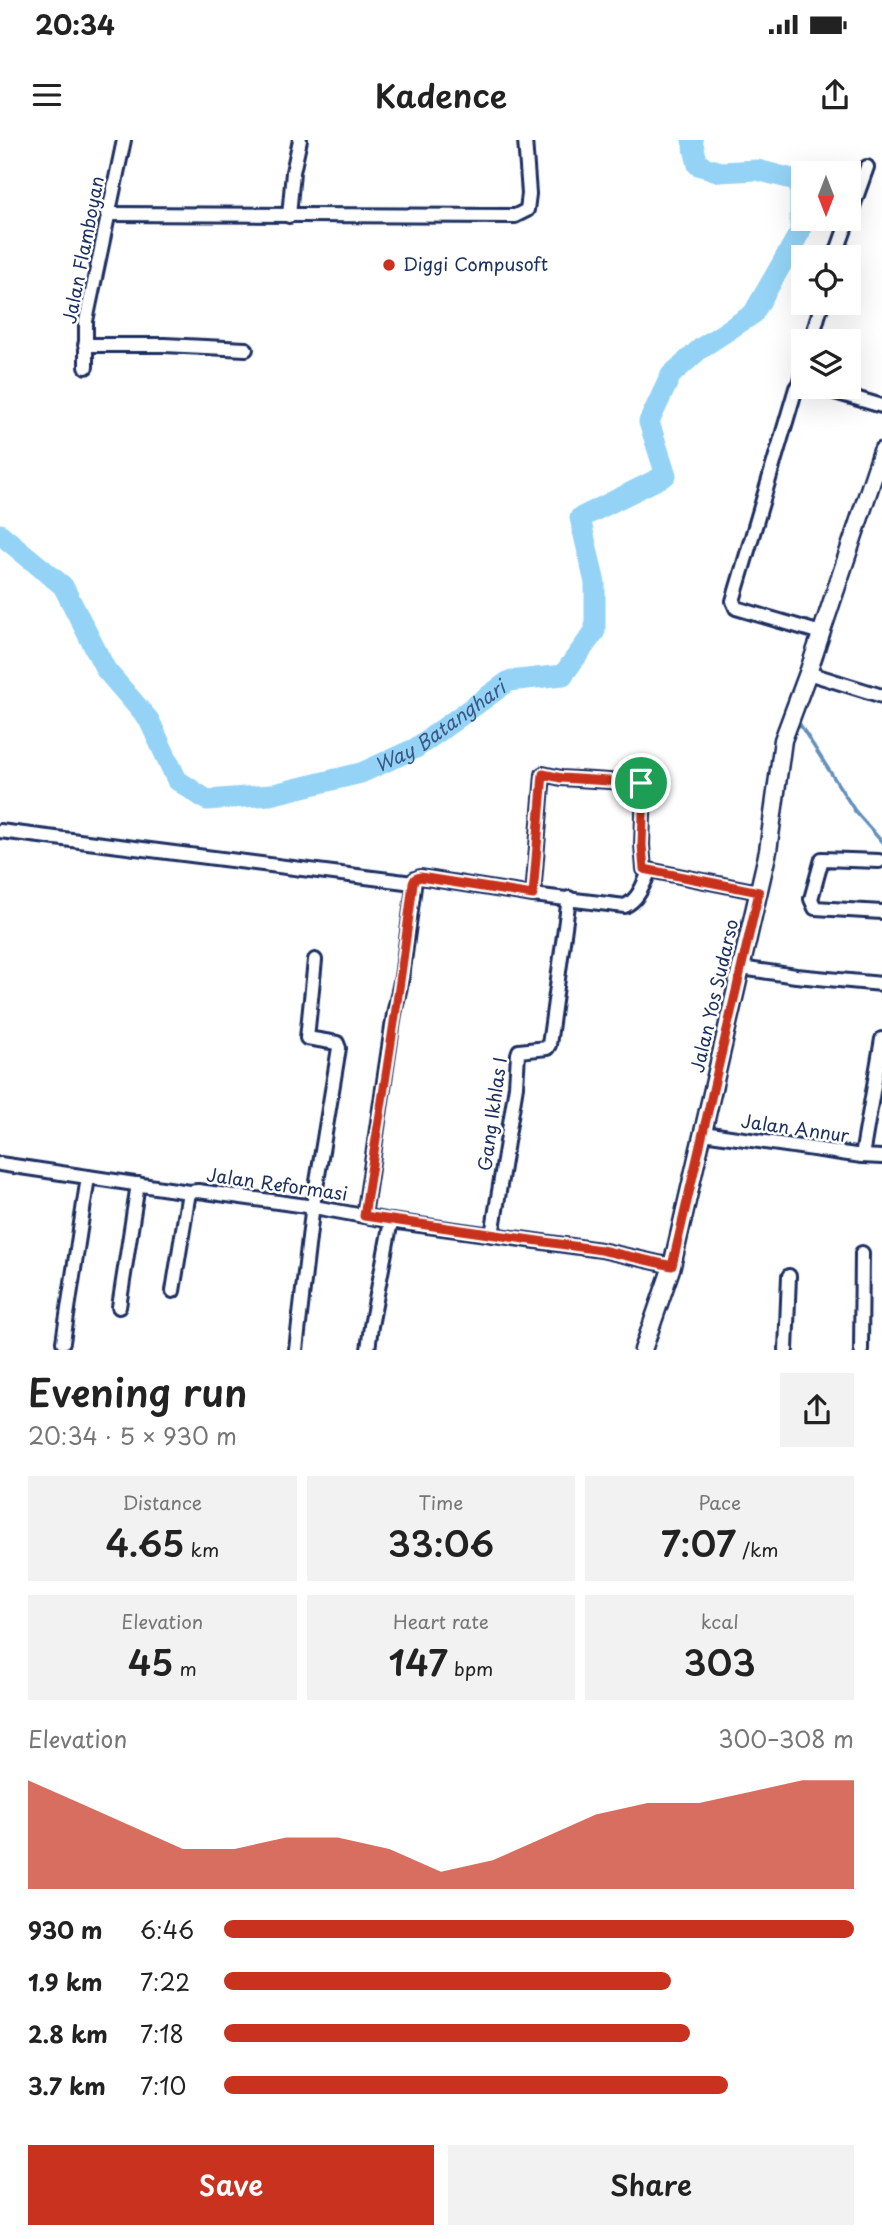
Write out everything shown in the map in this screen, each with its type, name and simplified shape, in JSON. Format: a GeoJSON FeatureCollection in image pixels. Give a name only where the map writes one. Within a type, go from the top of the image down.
{"type":"FeatureCollection","features":[{"type":"Feature","properties":{"kind":"street","name":"Jalan Flamboyan"},"geometry":{"type":"LineString","coordinates":[[86,368],[86,321],[124,140]]}},
{"type":"Feature","properties":{"kind":"street"},"geometry":{"type":"LineString","coordinates":[[289,216],[293,172],[300,140]]}},
{"type":"Feature","properties":{"kind":"street"},"geometry":{"type":"LineString","coordinates":[[107,214],[515,216],[527,210],[529,194],[525,140]]}},
{"type":"Feature","properties":{"kind":"street"},"geometry":{"type":"LineString","coordinates":[[839,245],[867,167]]}},
{"type":"Feature","properties":{"kind":"street"},"geometry":{"type":"LineString","coordinates":[[85,345],[246,349]]}},
{"type":"Feature","properties":{"kind":"street"},"geometry":{"type":"LineString","coordinates":[[793,399],[733,601],[736,608],[821,634]]}},
{"type":"Feature","properties":{"kind":"street"},"geometry":{"type":"LineString","coordinates":[[858,399],[882,406]]}},
{"type":"Feature","properties":{"kind":"street","name":"Jalan Yos Sudarso"},"geometry":{"type":"LineString","coordinates":[[643,1350],[672,1266],[759,892],[768,851],[783,740],[882,450]]}},
{"type":"Feature","properties":{"kind":"street"},"geometry":{"type":"LineString","coordinates":[[808,673],[882,696]]}},
{"type":"Feature","properties":{"kind":"street"},"geometry":{"type":"LineString","coordinates":[[533,895],[543,774],[561,778],[641,783],[644,786],[644,869],[759,892]]}},
{"type":"Feature","properties":{"kind":"street"},"geometry":{"type":"LineString","coordinates":[[0,831],[413,883]]}},
{"type":"Feature","properties":{"kind":"street"},"geometry":{"type":"LineString","coordinates":[[879,861],[822,859],[811,899],[815,908],[882,912]]}},
{"type":"Feature","properties":{"kind":"street"},"geometry":{"type":"LineString","coordinates":[[364,1216],[415,879],[420,877],[625,906],[638,895],[649,872]]}},
{"type":"Feature","properties":{"kind":"street","name":"Gang Ikhlas I"},"geometry":{"type":"LineString","coordinates":[[492,1235],[516,1086],[518,1054],[519,1051],[547,1048],[549,1045],[569,898]]}},
{"type":"Feature","properties":{"kind":"street"},"geometry":{"type":"LineString","coordinates":[[296,1350],[314,1207],[339,1048],[337,1043],[307,1038],[315,960]]}},
{"type":"Feature","properties":{"kind":"street"},"geometry":{"type":"LineString","coordinates":[[741,968],[882,984]]}},
{"type":"Feature","properties":{"kind":"street"},"geometry":{"type":"LineString","coordinates":[[862,1156],[882,1039]]}},
{"type":"Feature","properties":{"kind":"street","name":"Jalan Annur"},"geometry":{"type":"LineString","coordinates":[[703,1133],[882,1157]]}},
{"type":"Feature","properties":{"kind":"street","name":"Jalan Reformasi"},"geometry":{"type":"LineString","coordinates":[[0,1164],[601,1250],[672,1266]]}},
{"type":"Feature","properties":{"kind":"street"},"geometry":{"type":"LineString","coordinates":[[63,1342],[88,1177]]}},
{"type":"Feature","properties":{"kind":"street"},"geometry":{"type":"LineString","coordinates":[[119,1307],[138,1184]]}},
{"type":"Feature","properties":{"kind":"street"},"geometry":{"type":"LineString","coordinates":[[173,1291],[189,1192]]}},
{"type":"Feature","properties":{"kind":"street"},"geometry":{"type":"LineString","coordinates":[[369,1350],[391,1221]]}},
{"type":"Feature","properties":{"kind":"street"},"geometry":{"type":"LineString","coordinates":[[860,1350],[862,1253]]}},
{"type":"Feature","properties":{"kind":"street"},"geometry":{"type":"LineString","coordinates":[[786,1350],[789,1276]]}},
{"type":"Feature","properties":{"kind":"waterway","name":"Way Batanghari"},"geometry":{"type":"LineString","coordinates":[[0,534],[63,586],[106,670],[149,720],[177,780],[207,800],[270,795],[361,773],[416,748],[509,681],[563,675],[595,631],[595,583],[580,518],[666,475],[649,422],[671,375],[701,348],[753,314],[800,232],[800,181],[757,170],[720,172],[698,165],[692,140]]}},
{"type":"Feature","properties":{"kind":"waterway"},"geometry":{"type":"LineString","coordinates":[[799,723],[855,811],[882,842]]}},
{"type":"Feature","properties":{"kind":"place","name":"Diggi Compusoft"},"geometry":{"type":"Point","coordinates":[389,265]}},
{"type":"Feature","properties":{"kind":"route"},"geometry":{"type":"LineString","coordinates":[[543,774],[561,778],[641,783],[644,786],[644,869],[759,892],[672,1266],[601,1250],[364,1216],[415,879],[420,877],[533,895],[543,774]]}}]}
